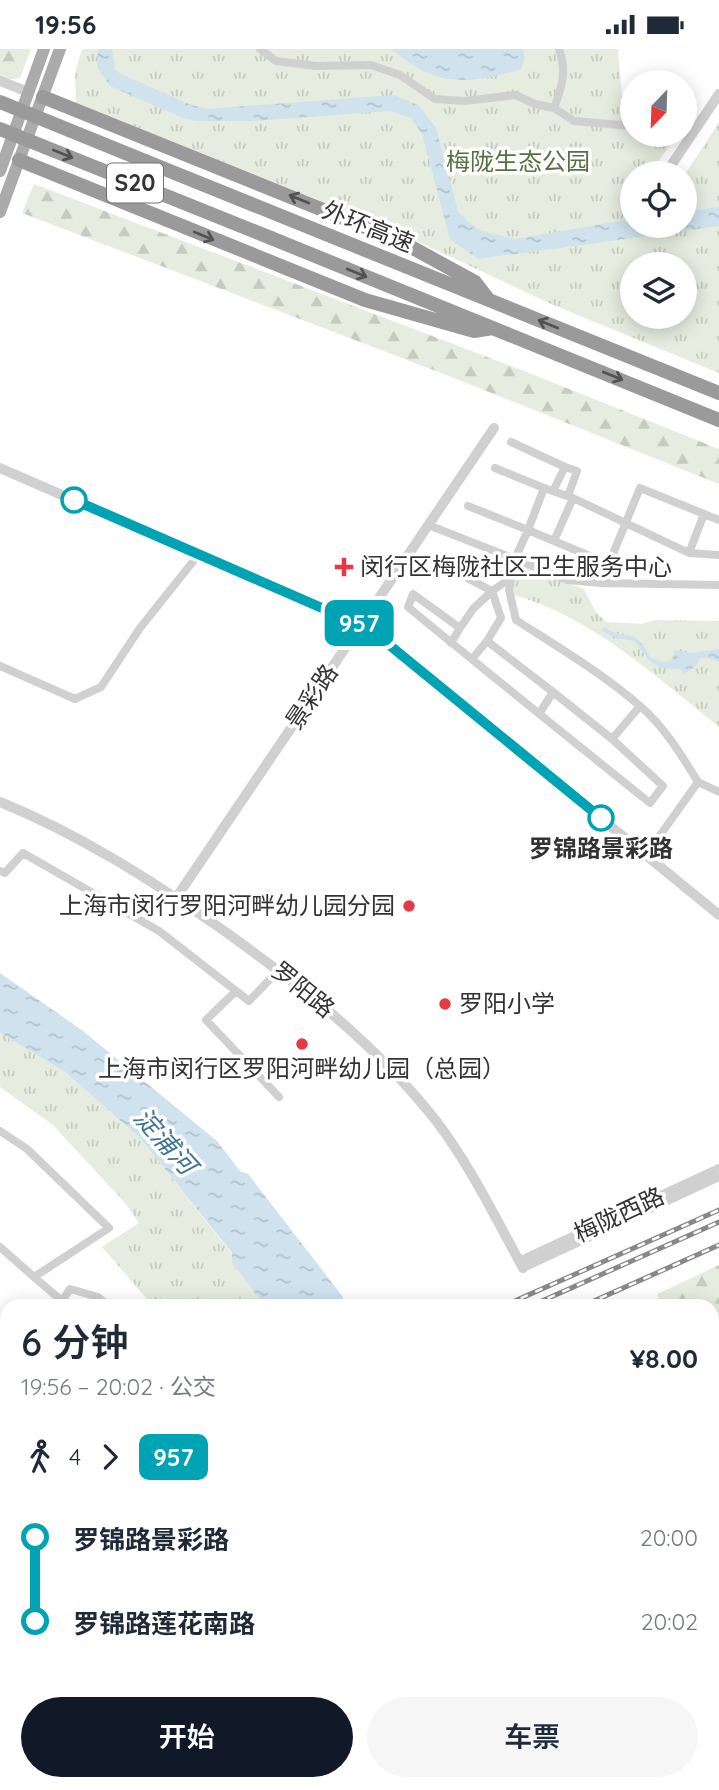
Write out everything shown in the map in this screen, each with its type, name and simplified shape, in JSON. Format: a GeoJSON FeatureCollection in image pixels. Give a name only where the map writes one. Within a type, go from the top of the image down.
{"type":"FeatureCollection","features":[{"type":"Feature","properties":{"kind":"highway"},"geometry":{"type":"LineString","coordinates":[[43,97],[400,241],[475,282],[489,300]]}},
{"type":"Feature","properties":{"kind":"highway","name":"外环高速"},"geometry":{"type":"LineString","coordinates":[[0,102],[719,393]]}},
{"type":"Feature","properties":{"kind":"highway","name":"外环高速"},"geometry":{"type":"LineString","coordinates":[[0,129],[719,419]]}},
{"type":"Feature","properties":{"kind":"highway"},"geometry":{"type":"LineString","coordinates":[[8,156],[374,303],[474,331],[493,328]]}},
{"type":"Feature","properties":{"kind":"main road"},"geometry":{"type":"LineString","coordinates":[[0,212],[8,156],[44,49]]}},
{"type":"Feature","properties":{"kind":"main road"},"geometry":{"type":"LineString","coordinates":[[0,171],[43,97],[60,49]]}},
{"type":"Feature","properties":{"kind":"main road"},"geometry":{"type":"LineString","coordinates":[[28,92],[43,97]]}},
{"type":"Feature","properties":{"kind":"street"},"geometry":{"type":"LineString","coordinates":[[260,49],[276,61],[316,66],[371,65],[400,75],[435,99],[464,101],[515,95],[535,104],[554,108],[574,121],[620,125]]}},
{"type":"Feature","properties":{"kind":"street"},"geometry":{"type":"LineString","coordinates":[[554,108],[564,81],[563,59],[559,49]]}},
{"type":"Feature","properties":{"kind":"street"},"geometry":{"type":"LineString","coordinates":[[0,81],[28,92]]}},
{"type":"Feature","properties":{"kind":"street"},"geometry":{"type":"LineString","coordinates":[[674,161],[719,94]]}},
{"type":"Feature","properties":{"kind":"street","name":"景彩路"},"geometry":{"type":"LineString","coordinates":[[176,898],[494,428]]}},
{"type":"Feature","properties":{"kind":"street"},"geometry":{"type":"LineString","coordinates":[[511,442],[577,471],[554,541]]}},
{"type":"Feature","properties":{"kind":"street"},"geometry":{"type":"LineString","coordinates":[[565,467],[549,489],[515,559],[509,590],[516,620],[582,662],[640,706],[677,750],[698,782],[719,792]]}},
{"type":"Feature","properties":{"kind":"street"},"geometry":{"type":"LineString","coordinates":[[0,468],[361,625],[377,635],[719,915]]}},
{"type":"Feature","properties":{"kind":"street"},"geometry":{"type":"LineString","coordinates":[[495,468],[570,497],[688,553],[719,555]]}},
{"type":"Feature","properties":{"kind":"street"},"geometry":{"type":"LineString","coordinates":[[601,583],[640,488],[719,520]]}},
{"type":"Feature","properties":{"kind":"street"},"geometry":{"type":"LineString","coordinates":[[468,506],[609,564]]}},
{"type":"Feature","properties":{"kind":"street"},"geometry":{"type":"LineString","coordinates":[[688,553],[704,514]]}},
{"type":"Feature","properties":{"kind":"street"},"geometry":{"type":"LineString","coordinates":[[428,525],[568,580],[719,585]]}},
{"type":"Feature","properties":{"kind":"street"},"geometry":{"type":"LineString","coordinates":[[0,666],[75,699],[102,687],[140,628],[199,554]]}},
{"type":"Feature","properties":{"kind":"street"},"geometry":{"type":"LineString","coordinates":[[437,562],[492,591],[500,618],[487,641],[472,659]]}},
{"type":"Feature","properties":{"kind":"street"},"geometry":{"type":"LineString","coordinates":[[452,643],[472,609],[511,578]]}},
{"type":"Feature","properties":{"kind":"street"},"geometry":{"type":"LineString","coordinates":[[460,628],[413,594],[408,607],[650,803],[663,786],[612,740],[487,641]]}},
{"type":"Feature","properties":{"kind":"street"},"geometry":{"type":"LineString","coordinates":[[539,714],[553,692]]}},
{"type":"Feature","properties":{"kind":"street"},"geometry":{"type":"LineString","coordinates":[[612,740],[640,706]]}},
{"type":"Feature","properties":{"kind":"street"},"geometry":{"type":"LineString","coordinates":[[646,855],[698,782]]}},
{"type":"Feature","properties":{"kind":"street","name":"罗阳路"},"geometry":{"type":"LineString","coordinates":[[0,802],[73,835],[176,898],[279,970],[362,1039],[413,1093],[462,1159],[521,1265]]}},
{"type":"Feature","properties":{"kind":"street"},"geometry":{"type":"LineString","coordinates":[[0,871],[5,873],[23,853],[159,930],[249,1001],[279,970]]}},
{"type":"Feature","properties":{"kind":"street"},"geometry":{"type":"LineString","coordinates":[[236,991],[206,1020],[279,1097]]}},
{"type":"Feature","properties":{"kind":"street"},"geometry":{"type":"LineString","coordinates":[[0,1131],[27,1149],[108,1228],[34,1277]]}},
{"type":"Feature","properties":{"kind":"street","name":"梅陇西路"},"geometry":{"type":"LineString","coordinates":[[521,1265],[634,1212],[719,1168]]}},
{"type":"Feature","properties":{"kind":"street","name":"梅陇西路"},"geometry":{"type":"LineString","coordinates":[[634,1212],[719,1177]]}},
{"type":"Feature","properties":{"kind":"street"},"geometry":{"type":"LineString","coordinates":[[0,1247],[58,1299]]}},
{"type":"Feature","properties":{"kind":"street"},"geometry":{"type":"LineString","coordinates":[[64,1299],[70,1289],[100,1299]]}},
{"type":"Feature","properties":{"kind":"green space"},"geometry":{"type":"Polygon","coordinates":[[[0,49],[31,49],[20,78],[0,78],[0,49]]]}},
{"type":"Feature","properties":{"kind":"green space","name":"梅陇生态公园"},"geometry":{"type":"Polygon","coordinates":[[[82,49],[618,49],[620,147],[668,147],[659,161],[620,161],[620,238],[697,238],[697,161],[694,161],[719,122],[719,373],[551,304],[400,233],[76,103],[75,73],[82,49]]]}},
{"type":"Feature","properties":{"kind":"green space"},"geometry":{"type":"Polygon","coordinates":[[[34,184],[529,373],[719,449],[719,484],[449,376],[22,213],[34,184]]]}},
{"type":"Feature","properties":{"kind":"green space"},"geometry":{"type":"Polygon","coordinates":[[[517,564],[584,589],[595,611],[606,622],[642,624],[654,620],[719,621],[719,727],[647,669],[596,633],[542,605],[514,595],[517,564]]]}},
{"type":"Feature","properties":{"kind":"green space"},"geometry":{"type":"Polygon","coordinates":[[[0,1033],[65,1072],[140,1138],[232,1254],[232,1263],[259,1299],[147,1299],[102,1247],[139,1223],[125,1203],[53,1125],[0,1087],[0,1033]]]}},
{"type":"Feature","properties":{"kind":"green space"},"geometry":{"type":"Polygon","coordinates":[[[719,1265],[719,1299],[659,1299],[657,1294],[719,1265]]]}},
{"type":"Feature","properties":{"kind":"water"},"geometry":{"type":"Polygon","coordinates":[[[98,49],[112,49],[115,70],[121,74],[191,105],[207,109],[394,95],[418,105],[436,128],[458,211],[481,231],[515,239],[620,221],[620,238],[631,238],[478,259],[450,239],[422,134],[411,118],[390,111],[253,121],[196,121],[183,118],[110,86],[97,67],[98,49]]]}},
{"type":"Feature","properties":{"kind":"water"},"geometry":{"type":"Polygon","coordinates":[[[390,49],[522,49],[524,59],[521,69],[477,79],[455,80],[427,73],[390,49]]]}},
{"type":"Feature","properties":{"kind":"water"},"geometry":{"type":"Polygon","coordinates":[[[719,207],[719,226],[697,229],[697,210],[719,207]]]}},
{"type":"Feature","properties":{"kind":"water"},"geometry":{"type":"Polygon","coordinates":[[[604,627],[612,632],[634,637],[645,647],[651,658],[664,663],[672,660],[675,650],[691,653],[719,649],[719,662],[700,658],[696,666],[684,674],[681,669],[660,668],[650,661],[634,641],[613,637],[602,631],[604,627]]]}},
{"type":"Feature","properties":{"kind":"water","name":"淀浦河"},"geometry":{"type":"Polygon","coordinates":[[[0,973],[83,1031],[217,1141],[240,1171],[248,1174],[342,1299],[259,1299],[232,1263],[232,1253],[140,1138],[65,1072],[0,1033],[0,973]]]}},
{"type":"Feature","properties":{"kind":"railway"},"geometry":{"type":"LineString","coordinates":[[519,1299],[719,1210]]}},
{"type":"Feature","properties":{"kind":"railway"},"geometry":{"type":"LineString","coordinates":[[546,1299],[719,1222]]}},
{"type":"Feature","properties":{"kind":"railway"},"geometry":{"type":"LineString","coordinates":[[598,1299],[719,1245]]}},
{"type":"Feature","properties":{"kind":"bus line","name":"957"},"geometry":{"type":"LineString","coordinates":[[74,500],[361,625],[377,635],[601,818]]}},
{"type":"Feature","properties":{"kind":"place","name":"闵行区梅陇社区卫生服务中心"},"geometry":{"type":"Point","coordinates":[344,567]}},
{"type":"Feature","properties":{"kind":"place","name":"罗锦路景彩路"},"geometry":{"type":"Point","coordinates":[601,818]}},
{"type":"Feature","properties":{"kind":"place","name":"上海市闵行罗阳河畔幼儿园分园"},"geometry":{"type":"Point","coordinates":[409,906]}},
{"type":"Feature","properties":{"kind":"place","name":"罗阳小学"},"geometry":{"type":"Point","coordinates":[445,1004]}},
{"type":"Feature","properties":{"kind":"place","name":"上海市闵行区罗阳河畔幼儿园（总园）"},"geometry":{"type":"Point","coordinates":[302,1044]}}]}
